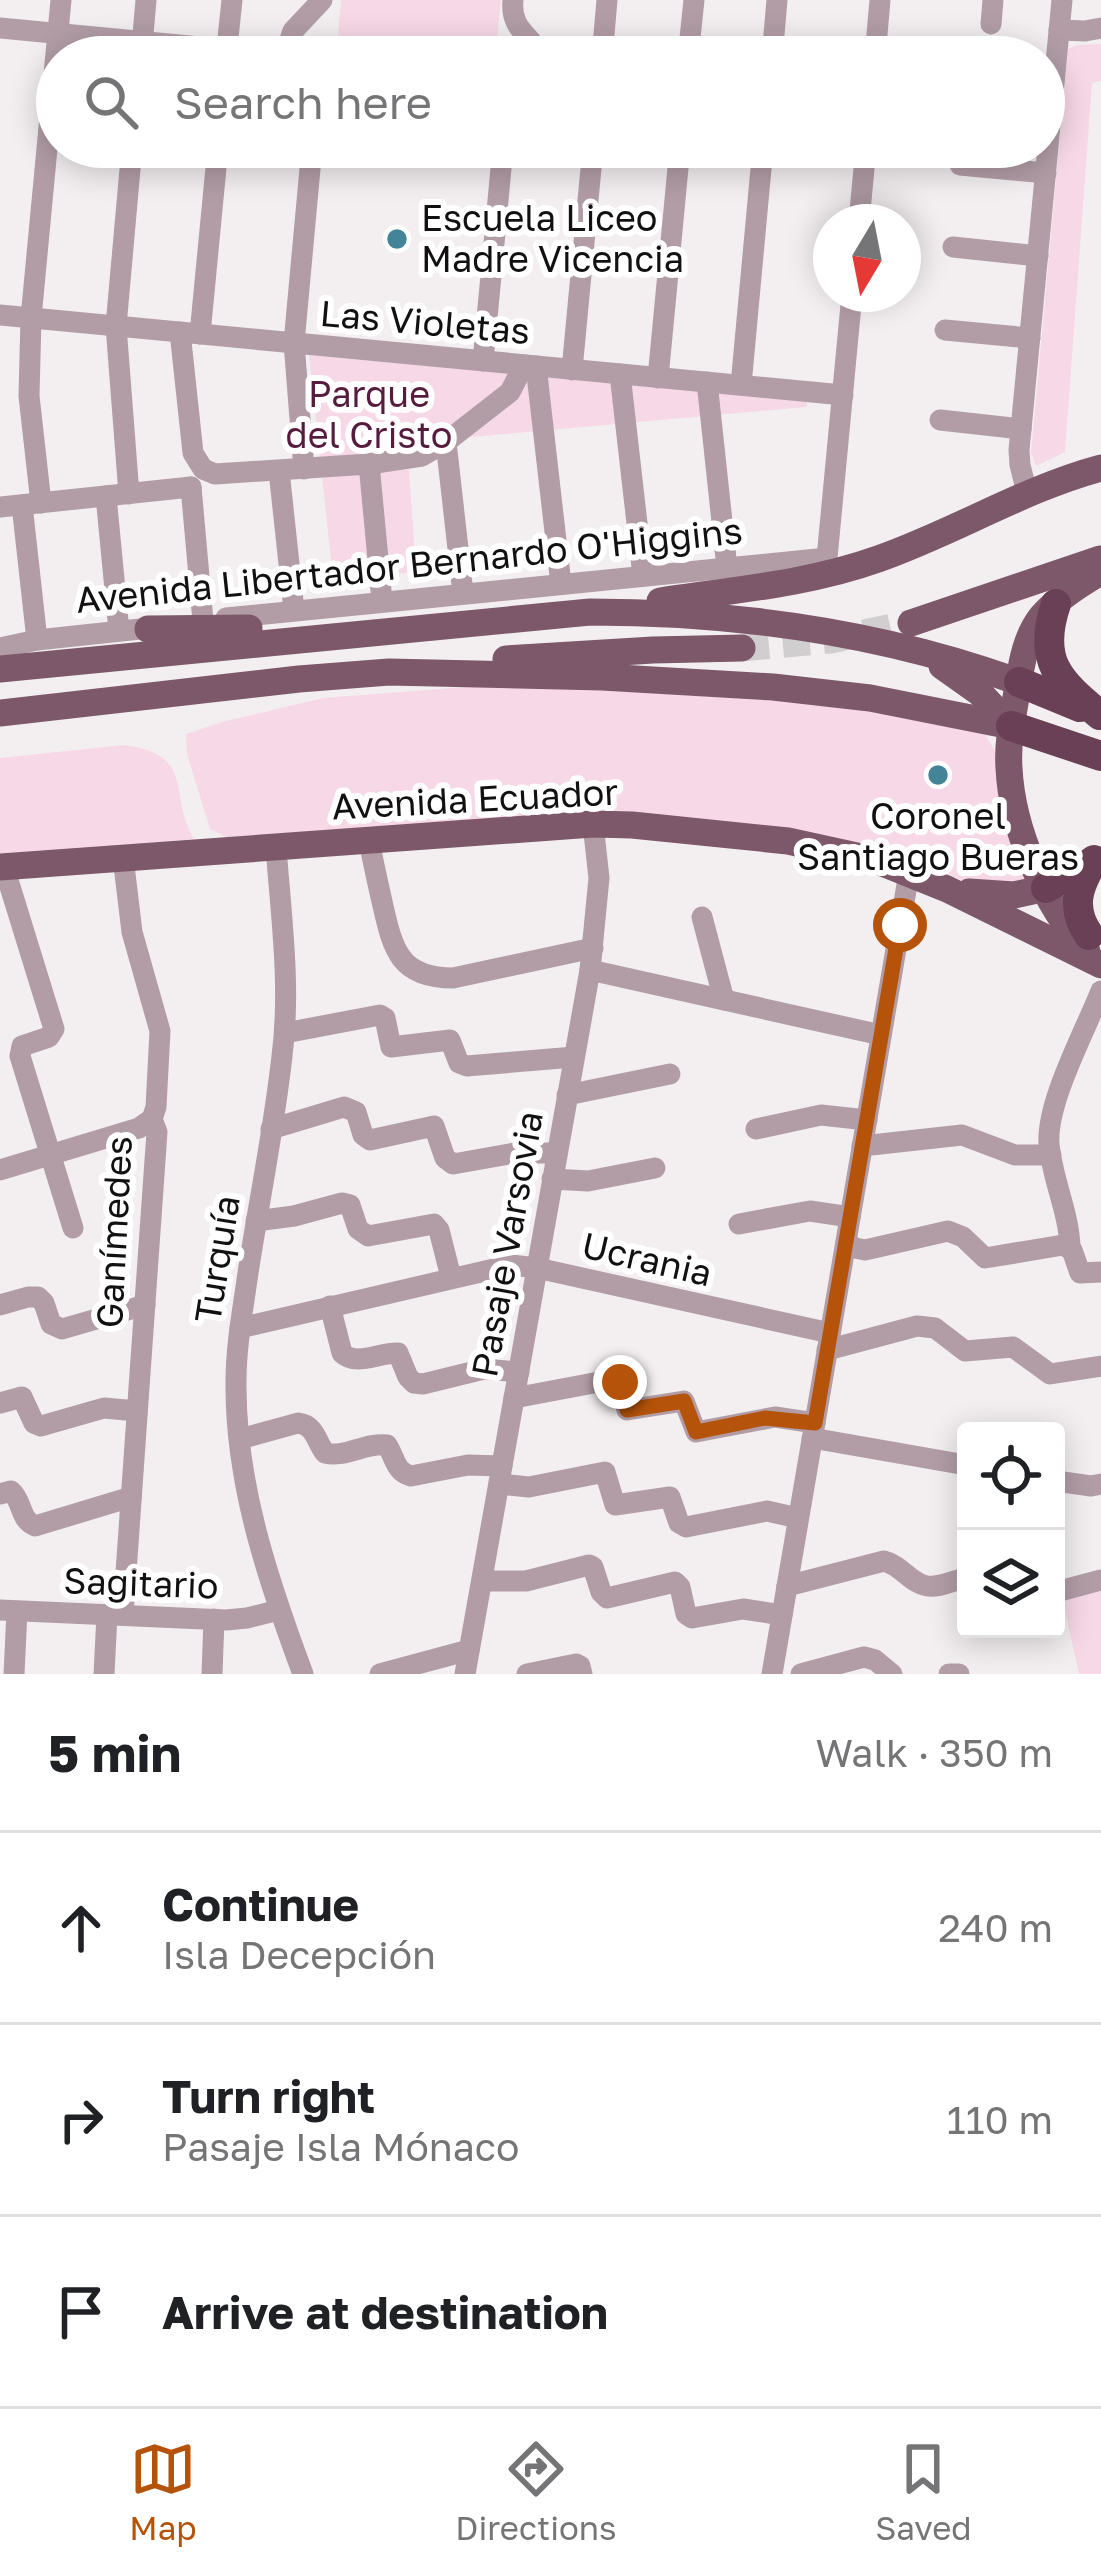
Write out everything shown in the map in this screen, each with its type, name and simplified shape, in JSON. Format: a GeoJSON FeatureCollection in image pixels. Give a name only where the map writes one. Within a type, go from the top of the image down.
{"type":"FeatureCollection","features":[{"type":"Feature","properties":{"kind":"highway"},"geometry":{"type":"LineString","coordinates":[[1056,604],[1048,638],[1051,661],[1066,685],[1100,716]]}},
{"type":"Feature","properties":{"kind":"highway"},"geometry":{"type":"LineString","coordinates":[[1019,682],[1100,716]]}},
{"type":"Feature","properties":{"kind":"highway"},"geometry":{"type":"LineString","coordinates":[[1011,726],[1101,756]]}},
{"type":"Feature","properties":{"kind":"highway"},"geometry":{"type":"LineString","coordinates":[[1051,897],[1097,857]]}},
{"type":"Feature","properties":{"kind":"highway"},"geometry":{"type":"LineString","coordinates":[[1097,857],[1076,903],[1079,920],[1098,951]]}},
{"type":"Feature","properties":{"kind":"main road"},"geometry":{"type":"LineString","coordinates":[[590,612],[814,578],[858,566],[921,543],[1027,493],[1101,467]]}},
{"type":"Feature","properties":{"kind":"main road"},"geometry":{"type":"LineString","coordinates":[[826,558],[921,543]]}},
{"type":"Feature","properties":{"kind":"main road"},"geometry":{"type":"LineString","coordinates":[[906,635],[1101,559]]}},
{"type":"Feature","properties":{"kind":"main road"},"geometry":{"type":"LineString","coordinates":[[1098,951],[1051,897],[1014,806],[1009,767],[1011,726],[1029,639],[1041,617],[1101,572]]}},
{"type":"Feature","properties":{"kind":"main road","name":"Avenida Libertador Bernardo O'Higgins"},"geometry":{"type":"LineString","coordinates":[[0,669],[590,612],[729,617],[906,635],[1019,682]]}},
{"type":"Feature","properties":{"kind":"main road"},"geometry":{"type":"LineString","coordinates":[[148,628],[409,629]]}},
{"type":"Feature","properties":{"kind":"main road"},"geometry":{"type":"LineString","coordinates":[[906,635],[980,694],[1011,726]]}},
{"type":"Feature","properties":{"kind":"main road"},"geometry":{"type":"LineString","coordinates":[[0,713],[576,654],[742,648]]}},
{"type":"Feature","properties":{"kind":"main road"},"geometry":{"type":"LineString","coordinates":[[389,672],[773,687],[925,707],[1011,726]]}},
{"type":"Feature","properties":{"kind":"main road","name":"Avenida Ecuador"},"geometry":{"type":"LineString","coordinates":[[2,867],[593,824],[788,841],[838,850],[909,873],[1098,951]]}},
{"type":"Feature","properties":{"kind":"main road","name":"Avenida Ecuador"},"geometry":{"type":"LineString","coordinates":[[947,889],[1051,897]]}},
{"type":"Feature","properties":{"kind":"street"},"geometry":{"type":"LineString","coordinates":[[58,36],[61,0]]}},
{"type":"Feature","properties":{"kind":"street"},"geometry":{"type":"LineString","coordinates":[[143,36],[146,0]]}},
{"type":"Feature","properties":{"kind":"street"},"geometry":{"type":"LineString","coordinates":[[228,36],[232,0]]}},
{"type":"Feature","properties":{"kind":"street"},"geometry":{"type":"LineString","coordinates":[[291,36],[322,0]]}},
{"type":"Feature","properties":{"kind":"street"},"geometry":{"type":"LineString","coordinates":[[513,0],[511,15],[526,36]]}},
{"type":"Feature","properties":{"kind":"street"},"geometry":{"type":"LineString","coordinates":[[604,36],[607,0]]}},
{"type":"Feature","properties":{"kind":"street"},"geometry":{"type":"LineString","coordinates":[[690,36],[694,0]]}},
{"type":"Feature","properties":{"kind":"street"},"geometry":{"type":"LineString","coordinates":[[774,36],[777,0]]}},
{"type":"Feature","properties":{"kind":"street"},"geometry":{"type":"LineString","coordinates":[[876,36],[880,0]]}},
{"type":"Feature","properties":{"kind":"street"},"geometry":{"type":"LineString","coordinates":[[991,24],[993,0]]}},
{"type":"Feature","properties":{"kind":"street"},"geometry":{"type":"LineString","coordinates":[[1058,36],[1062,0]]}},
{"type":"Feature","properties":{"kind":"street"},"geometry":{"type":"LineString","coordinates":[[0,28],[74,36]]}},
{"type":"Feature","properties":{"kind":"street"},"geometry":{"type":"LineString","coordinates":[[1059,29],[1101,28]]}},
{"type":"Feature","properties":{"kind":"street"},"geometry":{"type":"LineString","coordinates":[[0,638],[37,640],[21,505],[45,168]]}},
{"type":"Feature","properties":{"kind":"street"},"geometry":{"type":"LineString","coordinates":[[129,494],[116,326],[131,168]]}},
{"type":"Feature","properties":{"kind":"street"},"geometry":{"type":"LineString","coordinates":[[203,621],[206,477],[193,453],[190,333],[215,168]]}},
{"type":"Feature","properties":{"kind":"street"},"geometry":{"type":"LineString","coordinates":[[304,469],[294,343],[310,168]]}},
{"type":"Feature","properties":{"kind":"street"},"geometry":{"type":"LineString","coordinates":[[483,361],[501,168]]}},
{"type":"Feature","properties":{"kind":"street"},"geometry":{"type":"LineString","coordinates":[[572,370],[591,168]]}},
{"type":"Feature","properties":{"kind":"street"},"geometry":{"type":"LineString","coordinates":[[658,378],[678,168]]}},
{"type":"Feature","properties":{"kind":"street"},"geometry":{"type":"LineString","coordinates":[[741,386],[761,168]]}},
{"type":"Feature","properties":{"kind":"street"},"geometry":{"type":"LineString","coordinates":[[861,204],[864,168]]}},
{"type":"Feature","properties":{"kind":"street"},"geometry":{"type":"LineString","coordinates":[[992,168],[1046,173]]}},
{"type":"Feature","properties":{"kind":"street"},"geometry":{"type":"LineString","coordinates":[[1027,493],[1019,459],[1046,168]]}},
{"type":"Feature","properties":{"kind":"street"},"geometry":{"type":"LineString","coordinates":[[953,247],[1038,256]]}},
{"type":"Feature","properties":{"kind":"street"},"geometry":{"type":"LineString","coordinates":[[826,558],[850,312]]}},
{"type":"Feature","properties":{"kind":"street","name":"Las Violetas"},"geometry":{"type":"LineString","coordinates":[[0,315],[843,395]]}},
{"type":"Feature","properties":{"kind":"street"},"geometry":{"type":"LineString","coordinates":[[945,330],[1030,338]]}},
{"type":"Feature","properties":{"kind":"street"},"geometry":{"type":"LineString","coordinates":[[21,505],[129,494],[206,477],[422,456],[510,392],[530,366]]}},
{"type":"Feature","properties":{"kind":"street"},"geometry":{"type":"LineString","coordinates":[[530,366],[561,584]]}},
{"type":"Feature","properties":{"kind":"street"},"geometry":{"type":"LineString","coordinates":[[620,374],[644,576]]}},
{"type":"Feature","properties":{"kind":"street"},"geometry":{"type":"LineString","coordinates":[[706,382],[727,568]]}},
{"type":"Feature","properties":{"kind":"street"},"geometry":{"type":"LineString","coordinates":[[940,420],[1021,429]]}},
{"type":"Feature","properties":{"kind":"street"},"geometry":{"type":"LineString","coordinates":[[446,442],[463,593]]}},
{"type":"Feature","properties":{"kind":"street"},"geometry":{"type":"LineString","coordinates":[[369,464],[382,602]]}},
{"type":"Feature","properties":{"kind":"street"},"geometry":{"type":"LineString","coordinates":[[279,471],[294,610]]}},
{"type":"Feature","properties":{"kind":"street"},"geometry":{"type":"LineString","coordinates":[[106,496],[119,631]]}},
{"type":"Feature","properties":{"kind":"street","name":"Avenida Libertador Bernardo O'Higgins"},"geometry":{"type":"LineString","coordinates":[[0,648],[294,610],[826,558]]}},
{"type":"Feature","properties":{"kind":"street","name":"Pasaje Varsovia"},"geometry":{"type":"LineString","coordinates":[[465,1674],[591,959],[598,878],[593,824]]}},
{"type":"Feature","properties":{"kind":"street"},"geometry":{"type":"LineString","coordinates":[[369,840],[392,944],[410,968],[453,978],[591,959],[724,1000],[881,1035]]}},
{"type":"Feature","properties":{"kind":"street","name":"Turquía"},"geometry":{"type":"LineString","coordinates":[[275,847],[286,968],[285,1034],[236,1381],[255,1526],[303,1674]]}},
{"type":"Feature","properties":{"kind":"street","name":"Ganímedes"},"geometry":{"type":"LineString","coordinates":[[104,1674],[131,1497],[160,1031],[132,932],[123,857]]}},
{"type":"Feature","properties":{"kind":"street"},"geometry":{"type":"LineString","coordinates":[[2,867],[54,1025],[52,1035],[26,1044],[19,1053],[73,1228]]}},
{"type":"Feature","properties":{"kind":"street"},"geometry":{"type":"LineString","coordinates":[[772,1674],[909,873]]}},
{"type":"Feature","properties":{"kind":"street"},"geometry":{"type":"LineString","coordinates":[[702,917],[724,1000]]}},
{"type":"Feature","properties":{"kind":"street"},"geometry":{"type":"LineString","coordinates":[[1101,991],[1051,1115],[1051,1155],[1070,1247],[1080,1274],[1101,1272]]}},
{"type":"Feature","properties":{"kind":"street"},"geometry":{"type":"LineString","coordinates":[[285,1034],[380,1016],[385,1018],[391,1047],[450,1040],[462,1065],[574,1057]]}},
{"type":"Feature","properties":{"kind":"street"},"geometry":{"type":"LineString","coordinates":[[567,1095],[670,1074]]}},
{"type":"Feature","properties":{"kind":"street"},"geometry":{"type":"LineString","coordinates":[[271,1129],[344,1107],[356,1112],[365,1139],[434,1126],[445,1158],[454,1164],[515,1153],[556,1153]]}},
{"type":"Feature","properties":{"kind":"street"},"geometry":{"type":"LineString","coordinates":[[756,1130],[821,1115],[867,1120]]}},
{"type":"Feature","properties":{"kind":"street"},"geometry":{"type":"LineString","coordinates":[[0,1170],[139,1128],[152,1119]]}},
{"type":"Feature","properties":{"kind":"street"},"geometry":{"type":"LineString","coordinates":[[862,1146],[953,1135],[1015,1155],[1051,1155]]}},
{"type":"Feature","properties":{"kind":"street"},"geometry":{"type":"LineString","coordinates":[[552,1179],[588,1181],[655,1168]]}},
{"type":"Feature","properties":{"kind":"street"},"geometry":{"type":"LineString","coordinates":[[256,1221],[343,1203],[350,1205],[358,1228],[368,1236],[434,1224],[451,1277]]}},
{"type":"Feature","properties":{"kind":"street"},"geometry":{"type":"LineString","coordinates":[[739,1224],[810,1211],[850,1217]]}},
{"type":"Feature","properties":{"kind":"street"},"geometry":{"type":"LineString","coordinates":[[846,1242],[865,1250],[948,1231],[989,1259],[1070,1247]]}},
{"type":"Feature","properties":{"kind":"street","name":"Ucrania"},"geometry":{"type":"LineString","coordinates":[[240,1328],[498,1266],[537,1268],[829,1342]]}},
{"type":"Feature","properties":{"kind":"street"},"geometry":{"type":"LineString","coordinates":[[0,1305],[38,1297],[51,1324],[62,1329],[145,1305]]}},
{"type":"Feature","properties":{"kind":"street"},"geometry":{"type":"LineString","coordinates":[[330,1306],[347,1359],[398,1352],[414,1383],[493,1368],[518,1372]]}},
{"type":"Feature","properties":{"kind":"street"},"geometry":{"type":"LineString","coordinates":[[829,1342],[929,1326],[965,1351],[1001,1346],[1018,1349],[1050,1374],[1101,1366]]}},
{"type":"Feature","properties":{"kind":"street"},"geometry":{"type":"LineString","coordinates":[[514,1399],[615,1378],[627,1410],[684,1401],[696,1432],[765,1418],[957,1463]]}},
{"type":"Feature","properties":{"kind":"street"},"geometry":{"type":"LineString","coordinates":[[0,1403],[22,1397],[34,1423],[41,1426],[104,1408],[137,1412]]}},
{"type":"Feature","properties":{"kind":"street"},"geometry":{"type":"LineString","coordinates":[[240,1439],[298,1423],[312,1428],[326,1453],[387,1445],[403,1474],[468,1465],[529,1487],[604,1472],[615,1505],[670,1497],[686,1527],[758,1512],[798,1518]]}},
{"type":"Feature","properties":{"kind":"street"},"geometry":{"type":"LineString","coordinates":[[1065,1482],[1101,1484]]}},
{"type":"Feature","properties":{"kind":"street"},"geometry":{"type":"LineString","coordinates":[[0,1494],[16,1496],[24,1516],[35,1526],[131,1497]]}},
{"type":"Feature","properties":{"kind":"street"},"geometry":{"type":"LineString","coordinates":[[787,1586],[884,1561],[926,1586],[957,1580]]}},
{"type":"Feature","properties":{"kind":"street"},"geometry":{"type":"LineString","coordinates":[[482,1581],[526,1581],[589,1565],[607,1598],[675,1582],[686,1614],[692,1618],[735,1609],[782,1615]]}},
{"type":"Feature","properties":{"kind":"street"},"geometry":{"type":"LineString","coordinates":[[1065,1590],[1101,1580]]}},
{"type":"Feature","properties":{"kind":"street","name":"Sagitario"},"geometry":{"type":"LineString","coordinates":[[9,1611],[237,1620],[279,1610]]}},
{"type":"Feature","properties":{"kind":"street"},"geometry":{"type":"LineString","coordinates":[[9,1611],[14,1674]]}},
{"type":"Feature","properties":{"kind":"street"},"geometry":{"type":"LineString","coordinates":[[212,1674],[214,1619]]}},
{"type":"Feature","properties":{"kind":"street"},"geometry":{"type":"LineString","coordinates":[[380,1674],[470,1650]]}},
{"type":"Feature","properties":{"kind":"street"},"geometry":{"type":"LineString","coordinates":[[801,1674],[864,1658],[875,1660],[892,1674]]}},
{"type":"Feature","properties":{"kind":"street"},"geometry":{"type":"LineString","coordinates":[[527,1674],[573,1664],[580,1666],[582,1674]]}},
{"type":"Feature","properties":{"kind":"street"},"geometry":{"type":"LineString","coordinates":[[949,1674],[958,1674]]}},
{"type":"Feature","properties":{"kind":"green space"},"geometry":{"type":"Polygon","coordinates":[[[341,0],[501,0],[497,36],[338,36],[341,0]]]}},
{"type":"Feature","properties":{"kind":"green space"},"geometry":{"type":"Polygon","coordinates":[[[1101,44],[1101,81],[1092,83],[1065,452],[1036,466],[1031,453],[1057,168],[1065,168],[1068,49],[1101,44]]]}},
{"type":"Feature","properties":{"kind":"green space","name":"Parque del Cristo"},"geometry":{"type":"Polygon","coordinates":[[[309,355],[807,401],[807,407],[461,438],[408,454],[416,572],[333,579],[309,355]]]}},
{"type":"Feature","properties":{"kind":"green space"},"geometry":{"type":"Polygon","coordinates":[[[505,684],[875,707],[985,734],[995,751],[1028,882],[964,881],[930,866],[829,838],[228,838],[210,829],[187,754],[186,734],[323,698],[505,684]]]}},
{"type":"Feature","properties":{"kind":"green space"},"geometry":{"type":"Polygon","coordinates":[[[124,745],[162,757],[171,767],[194,839],[0,857],[0,758],[124,745]]]}},
{"type":"Feature","properties":{"kind":"green space"},"geometry":{"type":"Polygon","coordinates":[[[1101,1588],[1101,1674],[1079,1674],[1065,1596],[1101,1588]]]}},
{"type":"Feature","properties":{"kind":"tunnel"},"geometry":{"type":"LineString","coordinates":[[742,648],[831,640],[911,623]]}},
{"type":"Feature","properties":{"kind":"place","name":"Escuela Liceo Madre Vicencia"},"geometry":{"type":"Point","coordinates":[397,239]}},
{"type":"Feature","properties":{"kind":"place","name":"Coronel Santiago Bueras"},"geometry":{"type":"Point","coordinates":[938,775]}},
{"type":"Feature","properties":{"kind":"route"},"geometry":{"type":"LineString","coordinates":[[620,1382],[627,1410],[684,1401],[696,1432],[765,1418],[815,1423],[900,925]]}}]}
